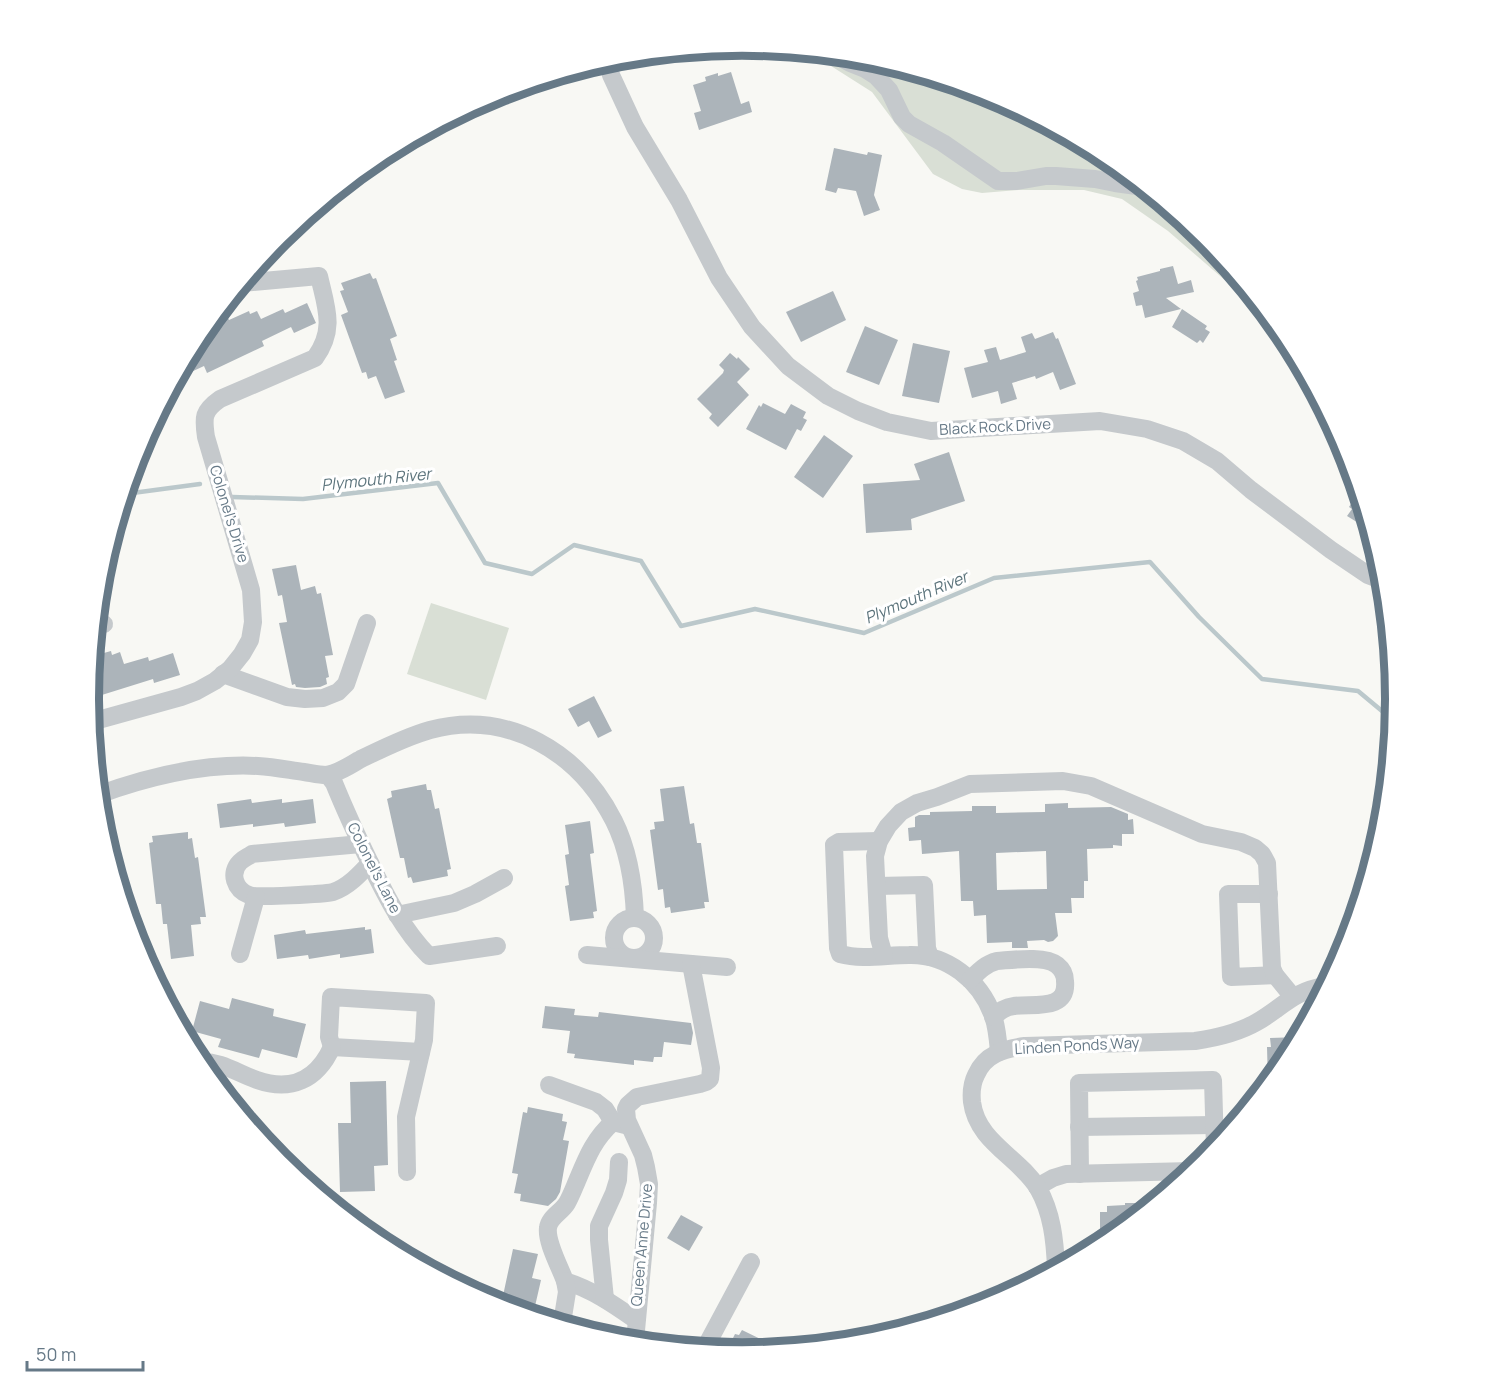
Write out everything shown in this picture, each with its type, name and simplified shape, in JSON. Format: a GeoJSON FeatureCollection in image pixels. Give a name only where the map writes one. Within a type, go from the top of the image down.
{"type":"FeatureCollection","features":[{"type":"Feature","properties":{"kind":"street"},"geometry":{"type":"LineString","coordinates":[[859,66],[876,76],[889,90],[897,108],[909,124],[998,181],[1056,176],[1095,178],[1130,185]]}},
{"type":"Feature","properties":{"kind":"street","name":"Black Rock Drive"},"geometry":{"type":"LineString","coordinates":[[610,70],[635,127],[679,200],[719,278],[752,327],[788,366],[828,396],[887,422],[931,431],[1100,421],[1147,429],[1183,441],[1217,461],[1251,490],[1331,550],[1374,576]]}},
{"type":"Feature","properties":{"kind":"street","name":"Colonel's Drive"},"geometry":{"type":"LineString","coordinates":[[100,720],[181,697],[215,681],[230,669],[250,640],[254,622],[251,590],[206,437],[204,422],[206,413],[210,406],[220,399],[315,358],[323,347],[328,327],[328,315],[319,276],[253,282]]}},
{"type":"Feature","properties":{"kind":"street"},"geometry":{"type":"LineString","coordinates":[[223,674],[286,697],[323,698],[338,692],[346,684],[367,623]]}},
{"type":"Feature","properties":{"kind":"street"},"geometry":{"type":"LineString","coordinates":[[107,792],[170,773],[230,766],[257,766],[328,775],[400,740],[424,732],[452,725],[488,726],[508,730],[545,744],[569,762],[596,792],[614,822],[626,856],[635,918]]}},
{"type":"Feature","properties":{"kind":"street","name":"Colonel's Lane"},"geometry":{"type":"LineString","coordinates":[[328,775],[334,783],[382,888],[397,915],[419,946],[429,956],[497,946]]}},
{"type":"Feature","properties":{"kind":"street"},"geometry":{"type":"LineString","coordinates":[[884,956],[879,938],[875,856],[879,841],[888,826],[901,812],[917,803],[970,784],[1063,781],[1091,786],[1202,834],[1241,842],[1262,854],[1267,863],[1272,968],[1293,998]]}},
{"type":"Feature","properties":{"kind":"street"},"geometry":{"type":"LineString","coordinates":[[879,841],[840,842],[834,845],[837,948],[840,954],[852,957],[911,955],[930,957],[961,972],[987,1002],[997,1031],[999,1052]]}},
{"type":"Feature","properties":{"kind":"street"},"geometry":{"type":"LineString","coordinates":[[361,844],[252,854],[242,859],[236,867],[235,882],[243,892],[256,897],[333,892],[345,886],[370,863]]}},
{"type":"Feature","properties":{"kind":"street"},"geometry":{"type":"LineString","coordinates":[[397,915],[454,903],[504,878]]}},
{"type":"Feature","properties":{"kind":"street"},"geometry":{"type":"LineString","coordinates":[[877,886],[924,885],[927,948],[930,957]]}},
{"type":"Feature","properties":{"kind":"street"},"geometry":{"type":"LineString","coordinates":[[1269,894],[1228,894],[1231,977],[1275,975]]}},
{"type":"Feature","properties":{"kind":"street"},"geometry":{"type":"LineString","coordinates":[[240,954],[256,897]]}},
{"type":"Feature","properties":{"kind":"street"},"geometry":{"type":"LineString","coordinates":[[635,918],[645,921],[650,926],[654,939],[653,945],[645,956],[632,959],[620,954],[613,943],[613,936],[619,924],[635,918]]}},
{"type":"Feature","properties":{"kind":"street"},"geometry":{"type":"LineString","coordinates":[[587,955],[728,967]]}},
{"type":"Feature","properties":{"kind":"street"},"geometry":{"type":"LineString","coordinates":[[970,980],[990,963],[997,961],[1041,959],[1055,963],[1062,971],[1065,987],[1062,996],[1055,1002],[1046,1005],[1014,1006],[1003,1009],[993,1017]]}},
{"type":"Feature","properties":{"kind":"street"},"geometry":{"type":"LineString","coordinates":[[563,1316],[567,1292],[550,1242],[548,1226],[552,1218],[568,1201],[593,1146],[602,1132],[627,1120],[626,1109],[637,1097],[700,1084],[710,1079],[711,1068],[691,964]]}},
{"type":"Feature","properties":{"kind":"street","name":"Linden Ponds Way"},"geometry":{"type":"LineString","coordinates":[[1056,1260],[1050,1216],[1037,1187],[988,1137],[976,1117],[971,1090],[980,1067],[987,1059],[999,1052],[1025,1046],[1183,1042],[1213,1039],[1254,1024],[1300,993],[1317,987]]}},
{"type":"Feature","properties":{"kind":"street"},"geometry":{"type":"LineString","coordinates":[[212,1062],[228,1066],[256,1080],[292,1085],[307,1079],[320,1068],[332,1047],[329,1037],[331,997],[426,1003],[424,1040],[406,1117],[407,1172]]}},
{"type":"Feature","properties":{"kind":"street"},"geometry":{"type":"LineString","coordinates":[[332,1047],[421,1052]]}},
{"type":"Feature","properties":{"kind":"street"},"geometry":{"type":"LineString","coordinates":[[1080,1174],[1079,1083],[1213,1080],[1214,1134]]}},
{"type":"Feature","properties":{"kind":"street","name":"Queen Anne Drive"},"geometry":{"type":"LineString","coordinates":[[549,1086],[596,1102],[621,1124],[643,1155],[649,1184],[635,1332]]}},
{"type":"Feature","properties":{"kind":"street"},"geometry":{"type":"LineString","coordinates":[[1079,1127],[1214,1125]]}},
{"type":"Feature","properties":{"kind":"street"},"geometry":{"type":"LineString","coordinates":[[593,1146],[619,1162],[646,1167]]}},
{"type":"Feature","properties":{"kind":"street"},"geometry":{"type":"LineString","coordinates":[[605,1299],[599,1226],[614,1193],[618,1180],[619,1162]]}},
{"type":"Feature","properties":{"kind":"street"},"geometry":{"type":"LineString","coordinates":[[1037,1187],[1066,1174],[1177,1171]]}},
{"type":"Feature","properties":{"kind":"street"},"geometry":{"type":"LineString","coordinates":[[709,1340],[750,1263]]}},
{"type":"Feature","properties":{"kind":"street"},"geometry":{"type":"LineString","coordinates":[[565,1281],[584,1287],[636,1320]]}},
{"type":"Feature","properties":{"kind":"shaded area"},"geometry":{"type":"Polygon","coordinates":[[[823,61],[909,77],[949,90],[989,104],[1064,142],[1134,188],[1166,215],[1197,244],[1245,298],[1168,231],[1122,199],[1084,190],[1018,190],[982,193],[962,189],[933,174],[872,92],[823,61]]]}},
{"type":"Feature","properties":{"kind":"shaded area"},"geometry":{"type":"Polygon","coordinates":[[[431,603],[509,628],[486,700],[407,674],[431,603]]]}},
{"type":"Feature","properties":{"kind":"building"},"geometry":{"type":"Polygon","coordinates":[[[731,72],[741,104],[749,101],[752,112],[699,130],[694,113],[701,111],[693,85],[706,81],[705,77],[731,72]]]}},
{"type":"Feature","properties":{"kind":"building"},"geometry":{"type":"Polygon","coordinates":[[[834,148],[867,155],[868,152],[882,155],[874,195],[880,210],[864,216],[856,191],[838,188],[836,193],[825,190],[834,148]]]}},
{"type":"Feature","properties":{"kind":"building"},"geometry":{"type":"Polygon","coordinates":[[[1173,266],[1178,284],[1191,280],[1194,292],[1166,298],[1181,309],[1145,318],[1142,305],[1136,306],[1133,293],[1139,291],[1137,277],[1173,266]]]}},
{"type":"Feature","properties":{"kind":"building"},"geometry":{"type":"Polygon","coordinates":[[[370,273],[373,279],[376,278],[397,336],[390,339],[397,360],[394,361],[405,392],[385,399],[376,376],[368,379],[366,372],[362,373],[341,315],[348,312],[340,291],[344,290],[341,283],[370,273]]]}},
{"type":"Feature","properties":{"kind":"building"},"geometry":{"type":"Polygon","coordinates":[[[833,291],[846,320],[801,342],[786,312],[833,291]]]}},
{"type":"Feature","properties":{"kind":"building"},"geometry":{"type":"Polygon","coordinates":[[[307,303],[316,323],[294,333],[291,327],[262,341],[264,346],[207,373],[204,366],[188,373],[226,315],[229,320],[249,311],[250,314],[257,311],[261,319],[283,309],[285,313],[307,303]]]}},
{"type":"Feature","properties":{"kind":"building"},"geometry":{"type":"Polygon","coordinates":[[[1182,309],[1207,326],[1205,329],[1210,332],[1203,343],[1200,340],[1197,343],[1172,327],[1182,309]]]}},
{"type":"Feature","properties":{"kind":"building"},"geometry":{"type":"Polygon","coordinates":[[[865,326],[898,340],[879,385],[846,372],[865,326]]]}},
{"type":"Feature","properties":{"kind":"building"},"geometry":{"type":"Polygon","coordinates":[[[1053,332],[1056,339],[1058,338],[1076,384],[1060,390],[1053,372],[1036,379],[1035,376],[1012,383],[1017,399],[1001,404],[998,391],[972,398],[964,368],[988,362],[984,350],[996,347],[1000,360],[1026,352],[1021,337],[1032,333],[1035,339],[1053,332]]]}},
{"type":"Feature","properties":{"kind":"building"},"geometry":{"type":"Polygon","coordinates":[[[913,343],[950,351],[939,403],[902,396],[913,343]]]}},
{"type":"Feature","properties":{"kind":"building"},"geometry":{"type":"Polygon","coordinates":[[[730,353],[737,359],[738,357],[750,369],[737,382],[749,395],[718,427],[709,418],[712,414],[697,399],[723,373],[724,370],[719,365],[730,353]]]}},
{"type":"Feature","properties":{"kind":"building"},"geometry":{"type":"Polygon","coordinates":[[[763,403],[785,414],[791,404],[806,412],[803,418],[807,420],[801,431],[797,429],[786,450],[746,429],[759,405],[761,407],[763,403]]]}},
{"type":"Feature","properties":{"kind":"building"},"geometry":{"type":"Polygon","coordinates":[[[824,435],[853,456],[823,498],[794,477],[824,435]]]}},
{"type":"Feature","properties":{"kind":"building"},"geometry":{"type":"Polygon","coordinates":[[[949,452],[965,501],[911,519],[912,530],[866,533],[863,484],[920,480],[914,464],[949,452]]]}},
{"type":"Feature","properties":{"kind":"building"},"geometry":{"type":"Polygon","coordinates":[[[1354,500],[1360,524],[1347,516],[1352,509],[1349,507],[1354,500]]]}},
{"type":"Feature","properties":{"kind":"building"},"geometry":{"type":"Polygon","coordinates":[[[296,565],[301,590],[315,586],[317,594],[321,593],[333,655],[325,656],[329,677],[326,678],[327,684],[320,687],[305,688],[292,685],[279,623],[287,622],[282,595],[278,596],[272,569],[296,565]]]}},
{"type":"Feature","properties":{"kind":"building"},"geometry":{"type":"Polygon","coordinates":[[[111,651],[112,655],[120,652],[124,664],[148,657],[149,661],[173,653],[180,675],[154,683],[153,679],[99,696],[101,654],[111,651]]]}},
{"type":"Feature","properties":{"kind":"building"},"geometry":{"type":"Polygon","coordinates":[[[594,696],[612,731],[598,738],[589,721],[578,727],[568,709],[594,696]]]}},
{"type":"Feature","properties":{"kind":"building"},"geometry":{"type":"Polygon","coordinates":[[[426,784],[427,790],[431,790],[435,809],[439,808],[451,869],[447,870],[448,876],[413,883],[411,877],[408,878],[404,858],[400,858],[387,799],[392,797],[391,791],[426,784]]]}},
{"type":"Feature","properties":{"kind":"building"},"geometry":{"type":"Polygon","coordinates":[[[684,786],[690,824],[694,823],[697,843],[701,843],[709,902],[704,902],[705,908],[671,913],[670,907],[665,908],[663,889],[658,890],[650,830],[655,829],[654,822],[664,821],[660,789],[684,786]]]}},
{"type":"Feature","properties":{"kind":"building"},"geometry":{"type":"Polygon","coordinates":[[[251,799],[252,803],[282,799],[282,803],[313,799],[316,823],[285,827],[284,823],[220,828],[217,804],[251,799]]]}},
{"type":"Feature","properties":{"kind":"building"},"geometry":{"type":"Polygon","coordinates":[[[1068,803],[1068,808],[1111,807],[1128,814],[1128,820],[1133,819],[1134,834],[1122,834],[1122,846],[1087,849],[1088,881],[1084,881],[1084,898],[1071,898],[1072,913],[1055,913],[1058,936],[1053,941],[1027,941],[1028,948],[1012,948],[1012,942],[987,943],[986,915],[974,916],[973,901],[961,901],[959,851],[922,854],[921,840],[909,841],[908,828],[915,827],[915,817],[930,815],[930,812],[972,811],[972,806],[996,806],[996,813],[1045,812],[1045,804],[1068,803]],[[1046,851],[996,853],[997,890],[1047,889],[1046,851]]]}},
{"type":"Feature","properties":{"kind":"building"},"geometry":{"type":"Polygon","coordinates":[[[590,821],[594,853],[590,854],[597,911],[593,912],[594,918],[570,921],[565,886],[569,885],[565,855],[569,854],[565,825],[590,821]]]}},
{"type":"Feature","properties":{"kind":"building"},"geometry":{"type":"Polygon","coordinates":[[[188,832],[188,839],[192,838],[195,858],[198,857],[206,917],[200,917],[201,924],[191,925],[194,956],[171,959],[167,924],[163,924],[161,904],[156,904],[149,843],[153,842],[152,836],[188,832]]]}},
{"type":"Feature","properties":{"kind":"building"},"geometry":{"type":"Polygon","coordinates":[[[365,927],[365,930],[371,929],[374,953],[340,958],[340,954],[309,959],[308,955],[277,959],[274,935],[305,930],[306,934],[365,927]]]}},
{"type":"Feature","properties":{"kind":"building"},"geometry":{"type":"Polygon","coordinates":[[[232,998],[274,1009],[273,1016],[306,1024],[297,1058],[262,1049],[259,1058],[218,1047],[221,1039],[192,1030],[200,1001],[229,1009],[232,998]]]}},
{"type":"Feature","properties":{"kind":"building"},"geometry":{"type":"Polygon","coordinates":[[[545,1006],[575,1009],[574,1015],[598,1017],[599,1012],[691,1023],[693,1033],[691,1045],[664,1042],[662,1057],[654,1057],[653,1062],[634,1060],[634,1065],[574,1058],[575,1054],[567,1053],[570,1031],[542,1028],[545,1006]]]}},
{"type":"Feature","properties":{"kind":"building"},"geometry":{"type":"Polygon","coordinates":[[[1288,1037],[1268,1069],[1267,1047],[1271,1047],[1270,1038],[1288,1037]]]}},
{"type":"Feature","properties":{"kind":"building"},"geometry":{"type":"Polygon","coordinates":[[[386,1081],[388,1165],[374,1166],[375,1191],[340,1192],[338,1123],[351,1123],[350,1082],[386,1081]]]}},
{"type":"Feature","properties":{"kind":"building"},"geometry":{"type":"Polygon","coordinates":[[[528,1107],[563,1114],[562,1121],[567,1122],[563,1140],[569,1141],[560,1192],[548,1206],[520,1201],[521,1194],[514,1193],[518,1174],[512,1173],[523,1112],[527,1113],[528,1107]]]}},
{"type":"Feature","properties":{"kind":"building"},"geometry":{"type":"Polygon","coordinates":[[[1125,1203],[1141,1203],[1100,1233],[1100,1212],[1107,1212],[1107,1206],[1125,1205],[1125,1203]]]}},
{"type":"Feature","properties":{"kind":"building"},"geometry":{"type":"Polygon","coordinates":[[[681,1215],[703,1227],[689,1251],[667,1238],[681,1215]]]}},
{"type":"Feature","properties":{"kind":"building"},"geometry":{"type":"Polygon","coordinates":[[[513,1249],[538,1254],[532,1278],[541,1280],[535,1307],[503,1295],[513,1249]]]}},
{"type":"Feature","properties":{"kind":"building"},"geometry":{"type":"Polygon","coordinates":[[[742,1330],[765,1341],[731,1341],[735,1334],[739,1335],[742,1330]]]}},
{"type":"Feature","properties":{"kind":"waterway","name":"Plymouth River"},"geometry":{"type":"LineString","coordinates":[[232,497],[303,499],[438,483],[485,563],[532,574],[574,545],[641,561],[681,626],[755,609],[864,633],[994,578],[1150,562],[1199,617],[1262,679],[1358,691],[1385,714]]}},
{"type":"Feature","properties":{"kind":"waterway","name":"Plymouth River"},"geometry":{"type":"LineString","coordinates":[[134,493],[200,484]]}}]}
